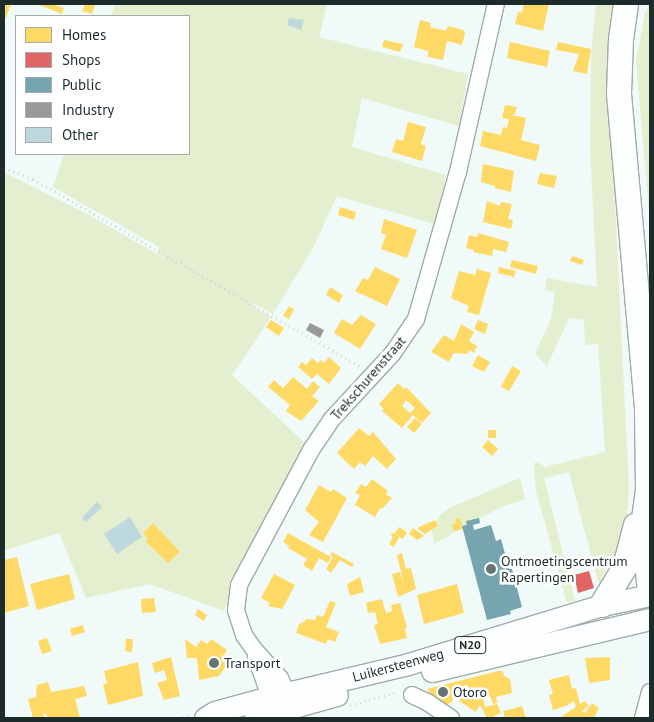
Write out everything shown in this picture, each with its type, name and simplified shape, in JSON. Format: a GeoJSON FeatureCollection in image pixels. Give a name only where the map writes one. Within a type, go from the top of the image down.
{"type":"FeatureCollection","features":[{"type":"Feature","properties":{"kind":"highway"},"geometry":{"type":"LineString","coordinates":[[626,4],[621,39],[620,94],[643,353],[649,494],[643,524],[650,594]]}},
{"type":"Feature","properties":{"kind":"highway"},"geometry":{"type":"LineString","coordinates":[[621,39],[634,4]]}},
{"type":"Feature","properties":{"kind":"highway"},"geometry":{"type":"LineString","coordinates":[[602,605],[626,567],[633,534],[649,494]]}},
{"type":"Feature","properties":{"kind":"main road","name":"Luikersteenweg"},"geometry":{"type":"LineString","coordinates":[[276,706],[602,605],[650,594]]}},
{"type":"Feature","properties":{"kind":"main road","name":"Luikersteenweg"},"geometry":{"type":"LineString","coordinates":[[205,718],[215,712],[276,706],[650,619]]}},
{"type":"Feature","properties":{"kind":"street","name":"Trekschurenstraat"},"geometry":{"type":"LineString","coordinates":[[276,706],[280,678],[252,648],[244,635],[236,610],[237,596],[244,574],[311,450],[331,420],[393,353],[416,319],[458,172],[496,4]]}},
{"type":"Feature","properties":{"kind":"street"},"geometry":{"type":"LineString","coordinates":[[643,718],[650,692]]}},
{"type":"Feature","properties":{"kind":"street"},"geometry":{"type":"LineString","coordinates":[[412,695],[427,702],[451,718]]}},
{"type":"Feature","properties":{"kind":"path"},"geometry":{"type":"LineString","coordinates":[[4,168],[33,179],[373,374]]}},
{"type":"Feature","properties":{"kind":"green space"},"geometry":{"type":"Polygon","coordinates":[[[116,4],[327,4],[319,37],[468,74],[459,126],[362,98],[352,147],[446,175],[435,224],[337,196],[313,248],[273,314],[255,304],[253,306],[271,317],[232,375],[305,443],[238,569],[224,611],[150,584],[86,598],[59,533],[4,551],[4,172],[91,216],[157,254],[159,247],[53,187],[64,155],[190,155],[190,15],[111,15],[116,4]]]}},
{"type":"Feature","properties":{"kind":"green space"},"geometry":{"type":"Polygon","coordinates":[[[596,4],[621,4],[612,71],[614,184],[629,488],[625,553],[618,568],[608,564],[599,585],[569,472],[544,478],[575,601],[567,603],[536,491],[534,465],[536,461],[545,467],[605,452],[598,344],[585,345],[584,320],[569,318],[547,366],[535,354],[551,319],[555,292],[545,290],[547,278],[597,287],[590,148],[591,53],[596,4]]]}},
{"type":"Feature","properties":{"kind":"green space"},"geometry":{"type":"Polygon","coordinates":[[[650,4],[650,223],[636,62],[645,12],[650,4]]]}},
{"type":"Feature","properties":{"kind":"green space"},"geometry":{"type":"Polygon","coordinates":[[[520,478],[525,499],[501,507],[434,544],[432,530],[440,515],[449,508],[520,478]]]}},
{"type":"Feature","properties":{"kind":"building: Homes"},"geometry":{"type":"Polygon","coordinates":[[[4,4],[11,4],[6,18],[4,18],[4,4]]]}},
{"type":"Feature","properties":{"kind":"building: Homes"},"geometry":{"type":"Polygon","coordinates":[[[37,4],[52,4],[64,8],[62,14],[37,4]]]}},
{"type":"Feature","properties":{"kind":"building: Homes"},"geometry":{"type":"Polygon","coordinates":[[[85,4],[95,5],[92,14],[82,11],[85,4]]]}},
{"type":"Feature","properties":{"kind":"building: Homes"},"geometry":{"type":"Polygon","coordinates":[[[524,4],[549,4],[543,31],[515,24],[518,12],[522,13],[524,4]]]}},
{"type":"Feature","properties":{"kind":"building: Homes"},"geometry":{"type":"Polygon","coordinates":[[[420,20],[431,23],[430,27],[446,31],[448,26],[463,30],[465,33],[462,45],[447,41],[443,60],[428,57],[428,51],[414,47],[420,20]]]}},
{"type":"Feature","properties":{"kind":"building: Homes"},"geometry":{"type":"Polygon","coordinates":[[[384,40],[403,44],[400,52],[382,47],[384,40]]]}},
{"type":"Feature","properties":{"kind":"building: Homes"},"geometry":{"type":"Polygon","coordinates":[[[510,42],[550,51],[547,67],[507,58],[510,42]]]}},
{"type":"Feature","properties":{"kind":"building: Homes"},"geometry":{"type":"Polygon","coordinates":[[[558,42],[591,49],[587,74],[573,71],[579,54],[556,50],[558,42]]]}},
{"type":"Feature","properties":{"kind":"building: Homes"},"geometry":{"type":"Polygon","coordinates":[[[505,105],[517,107],[515,114],[511,115],[526,118],[521,140],[540,145],[536,161],[480,146],[483,131],[501,135],[503,127],[507,128],[509,119],[502,118],[505,105]]]}},
{"type":"Feature","properties":{"kind":"building: Homes"},"geometry":{"type":"Polygon","coordinates":[[[408,122],[426,127],[421,144],[426,146],[422,161],[392,152],[396,139],[403,141],[408,122]]]}},
{"type":"Feature","properties":{"kind":"building: Homes"},"geometry":{"type":"Polygon","coordinates":[[[483,164],[514,171],[511,192],[481,182],[483,164]]]}},
{"type":"Feature","properties":{"kind":"building: Homes"},"geometry":{"type":"Polygon","coordinates":[[[540,173],[557,176],[554,188],[537,184],[540,173]]]}},
{"type":"Feature","properties":{"kind":"building: Homes"},"geometry":{"type":"Polygon","coordinates":[[[487,201],[500,206],[501,202],[512,204],[508,219],[513,220],[511,229],[483,222],[487,201]]]}},
{"type":"Feature","properties":{"kind":"building: Homes"},"geometry":{"type":"Polygon","coordinates":[[[340,207],[356,212],[354,220],[338,215],[340,207]]]}},
{"type":"Feature","properties":{"kind":"building: Homes"},"geometry":{"type":"Polygon","coordinates":[[[384,219],[417,230],[407,258],[381,249],[386,235],[381,233],[384,219]]]}},
{"type":"Feature","properties":{"kind":"building: Homes"},"geometry":{"type":"Polygon","coordinates":[[[478,233],[509,242],[506,252],[493,249],[492,256],[473,252],[474,250],[466,248],[469,235],[477,237],[478,233]]]}},
{"type":"Feature","properties":{"kind":"building: Homes"},"geometry":{"type":"Polygon","coordinates":[[[572,256],[584,260],[582,265],[570,261],[572,256]]]}},
{"type":"Feature","properties":{"kind":"building: Homes"},"geometry":{"type":"Polygon","coordinates":[[[512,260],[538,266],[536,274],[510,267],[512,260]]]}},
{"type":"Feature","properties":{"kind":"building: Homes"},"geometry":{"type":"Polygon","coordinates":[[[375,267],[400,279],[387,306],[355,291],[363,278],[368,280],[375,267]]]}},
{"type":"Feature","properties":{"kind":"building: Homes"},"geometry":{"type":"Polygon","coordinates":[[[499,267],[516,271],[514,277],[498,273],[499,267]]]}},
{"type":"Feature","properties":{"kind":"building: Homes"},"geometry":{"type":"Polygon","coordinates":[[[477,269],[491,273],[479,315],[467,312],[469,306],[451,298],[459,271],[475,275],[477,269]]]}},
{"type":"Feature","properties":{"kind":"building: Homes"},"geometry":{"type":"Polygon","coordinates":[[[330,287],[343,295],[339,303],[326,295],[330,287]]]}},
{"type":"Feature","properties":{"kind":"building: Homes"},"geometry":{"type":"Polygon","coordinates":[[[289,306],[294,309],[289,319],[283,316],[289,306]]]}},
{"type":"Feature","properties":{"kind":"building: Homes"},"geometry":{"type":"Polygon","coordinates":[[[361,315],[376,324],[360,349],[334,333],[342,319],[352,325],[361,315]]]}},
{"type":"Feature","properties":{"kind":"building: Homes"},"geometry":{"type":"Polygon","coordinates":[[[271,320],[284,328],[279,336],[266,327],[271,320]]]}},
{"type":"Feature","properties":{"kind":"building: Homes"},"geometry":{"type":"Polygon","coordinates":[[[478,320],[488,324],[485,334],[474,329],[478,320]]]}},
{"type":"Feature","properties":{"kind":"building: Homes"},"geometry":{"type":"Polygon","coordinates":[[[461,324],[474,332],[469,341],[477,346],[474,353],[470,350],[467,354],[454,353],[449,362],[431,352],[444,335],[454,341],[461,324]]]}},
{"type":"Feature","properties":{"kind":"building: Homes"},"geometry":{"type":"Polygon","coordinates":[[[478,355],[490,362],[484,372],[472,366],[478,355]]]}},
{"type":"Feature","properties":{"kind":"building: Homes"},"geometry":{"type":"Polygon","coordinates":[[[329,357],[341,368],[329,384],[317,374],[312,379],[298,367],[302,362],[306,365],[312,358],[318,363],[321,360],[324,363],[329,357]]]}},
{"type":"Feature","properties":{"kind":"building: Homes"},"geometry":{"type":"Polygon","coordinates":[[[512,366],[521,371],[509,391],[501,387],[512,366]]]}},
{"type":"Feature","properties":{"kind":"building: Homes"},"geometry":{"type":"Polygon","coordinates":[[[293,377],[307,389],[313,381],[320,387],[312,396],[319,401],[301,421],[286,411],[290,405],[268,387],[274,380],[283,388],[293,377]]]}},
{"type":"Feature","properties":{"kind":"building: Homes"},"geometry":{"type":"Polygon","coordinates":[[[398,383],[404,389],[406,387],[431,413],[422,423],[413,415],[402,428],[382,411],[384,409],[379,404],[398,383]],[[406,400],[402,406],[410,413],[415,408],[406,400]]]}},
{"type":"Feature","properties":{"kind":"building: Homes"},"geometry":{"type":"Polygon","coordinates":[[[415,418],[422,424],[414,433],[407,427],[415,418]]]}},
{"type":"Feature","properties":{"kind":"building: Homes"},"geometry":{"type":"Polygon","coordinates":[[[359,428],[369,436],[373,432],[396,459],[387,469],[373,456],[365,466],[360,462],[354,469],[337,453],[359,428]]]}},
{"type":"Feature","properties":{"kind":"building: Homes"},"geometry":{"type":"Polygon","coordinates":[[[488,430],[496,430],[496,438],[488,438],[488,430]]]}},
{"type":"Feature","properties":{"kind":"building: Homes"},"geometry":{"type":"Polygon","coordinates":[[[488,440],[498,449],[492,456],[482,447],[488,440]]]}},
{"type":"Feature","properties":{"kind":"building: Homes"},"geometry":{"type":"Polygon","coordinates":[[[372,479],[388,491],[386,494],[392,498],[382,509],[380,508],[375,517],[355,505],[360,495],[355,493],[361,484],[366,487],[372,479]]]}},
{"type":"Feature","properties":{"kind":"building: Homes"},"geometry":{"type":"Polygon","coordinates":[[[319,485],[331,492],[333,489],[347,498],[323,542],[309,535],[319,522],[305,510],[319,485]]]}},
{"type":"Feature","properties":{"kind":"building: Homes"},"geometry":{"type":"Polygon","coordinates":[[[460,518],[463,529],[454,531],[452,525],[456,523],[455,519],[460,518]]]}},
{"type":"Feature","properties":{"kind":"building: Homes"},"geometry":{"type":"Polygon","coordinates":[[[435,520],[438,526],[425,534],[417,528],[435,520]]]}},
{"type":"Feature","properties":{"kind":"building: Homes"},"geometry":{"type":"Polygon","coordinates":[[[153,523],[180,552],[168,563],[145,541],[148,539],[143,533],[153,523]]]}},
{"type":"Feature","properties":{"kind":"building: Homes"},"geometry":{"type":"Polygon","coordinates":[[[399,527],[407,532],[403,539],[399,537],[394,547],[389,544],[393,537],[391,535],[399,527]]]}},
{"type":"Feature","properties":{"kind":"building: Homes"},"geometry":{"type":"Polygon","coordinates":[[[413,528],[424,536],[417,540],[409,534],[413,528]]]}},
{"type":"Feature","properties":{"kind":"building: Homes"},"geometry":{"type":"Polygon","coordinates":[[[288,533],[331,557],[328,563],[319,558],[312,571],[303,565],[307,559],[288,548],[289,546],[283,542],[288,533]]]}},
{"type":"Feature","properties":{"kind":"building: Homes"},"geometry":{"type":"Polygon","coordinates":[[[332,552],[354,564],[352,567],[340,560],[331,573],[326,569],[333,557],[330,555],[332,552]]]}},
{"type":"Feature","properties":{"kind":"building: Homes"},"geometry":{"type":"Polygon","coordinates":[[[402,553],[406,569],[411,568],[416,589],[398,597],[392,574],[400,572],[404,585],[397,555],[402,553]]]}},
{"type":"Feature","properties":{"kind":"building: Homes"},"geometry":{"type":"Polygon","coordinates":[[[17,557],[29,606],[4,613],[4,560],[17,557]]]}},
{"type":"Feature","properties":{"kind":"building: Homes"},"geometry":{"type":"Polygon","coordinates":[[[69,574],[75,599],[37,610],[30,584],[69,574]]]}},
{"type":"Feature","properties":{"kind":"building: Homes"},"geometry":{"type":"Polygon","coordinates":[[[274,574],[295,585],[282,609],[268,606],[270,603],[261,598],[274,574]]]}},
{"type":"Feature","properties":{"kind":"building: Homes"},"geometry":{"type":"Polygon","coordinates":[[[360,577],[364,592],[350,596],[347,584],[360,577]]]}},
{"type":"Feature","properties":{"kind":"building: Homes"},"geometry":{"type":"Polygon","coordinates":[[[457,584],[464,613],[424,624],[417,595],[457,584]]]}},
{"type":"Feature","properties":{"kind":"building: Homes"},"geometry":{"type":"Polygon","coordinates":[[[154,598],[156,612],[142,613],[141,599],[154,598]]]}},
{"type":"Feature","properties":{"kind":"building: Homes"},"geometry":{"type":"Polygon","coordinates":[[[382,599],[386,613],[392,611],[391,605],[400,603],[407,627],[405,628],[407,638],[380,644],[374,625],[378,624],[375,612],[368,613],[366,603],[382,599]]]}},
{"type":"Feature","properties":{"kind":"building: Homes"},"geometry":{"type":"Polygon","coordinates":[[[330,601],[336,603],[326,627],[339,632],[335,642],[328,639],[326,644],[296,633],[299,624],[306,619],[315,620],[317,615],[323,617],[330,601]]]}},
{"type":"Feature","properties":{"kind":"building: Homes"},"geometry":{"type":"Polygon","coordinates":[[[198,609],[207,615],[204,621],[195,615],[198,609]]]}},
{"type":"Feature","properties":{"kind":"building: Homes"},"geometry":{"type":"Polygon","coordinates":[[[83,625],[85,632],[72,636],[70,629],[83,625]]]}},
{"type":"Feature","properties":{"kind":"building: Homes"},"geometry":{"type":"Polygon","coordinates":[[[47,638],[52,651],[42,654],[38,641],[47,638]]]}},
{"type":"Feature","properties":{"kind":"building: Homes"},"geometry":{"type":"Polygon","coordinates":[[[126,639],[133,639],[132,652],[125,651],[126,639]]]}},
{"type":"Feature","properties":{"kind":"building: Homes"},"geometry":{"type":"Polygon","coordinates":[[[185,639],[196,647],[201,640],[207,644],[211,639],[227,650],[224,655],[230,660],[219,676],[199,680],[197,658],[187,658],[185,639]]]}},
{"type":"Feature","properties":{"kind":"building: Homes"},"geometry":{"type":"Polygon","coordinates":[[[171,657],[180,696],[164,700],[157,683],[167,680],[164,670],[155,673],[152,663],[171,657]]]}},
{"type":"Feature","properties":{"kind":"building: Homes"},"geometry":{"type":"Polygon","coordinates":[[[610,657],[610,680],[589,683],[585,658],[610,657]]]}},
{"type":"Feature","properties":{"kind":"building: Homes"},"geometry":{"type":"Polygon","coordinates":[[[138,662],[143,696],[108,705],[103,684],[107,683],[104,671],[138,662]]]}},
{"type":"Feature","properties":{"kind":"building: Homes"},"geometry":{"type":"Polygon","coordinates":[[[503,671],[504,676],[510,679],[512,693],[496,697],[497,703],[493,704],[490,696],[483,697],[485,707],[497,704],[501,713],[490,718],[487,718],[480,705],[476,712],[459,701],[466,691],[452,696],[453,701],[445,706],[434,699],[427,689],[503,671]]]}},
{"type":"Feature","properties":{"kind":"building: Homes"},"geometry":{"type":"Polygon","coordinates":[[[569,675],[572,689],[576,688],[580,704],[585,701],[589,706],[582,711],[585,713],[592,703],[599,708],[594,718],[559,718],[576,707],[574,701],[553,710],[549,695],[553,694],[549,680],[569,675]]]}},
{"type":"Feature","properties":{"kind":"building: Homes"},"geometry":{"type":"Polygon","coordinates":[[[48,682],[51,692],[84,686],[87,696],[75,699],[80,718],[47,718],[46,713],[43,715],[44,718],[33,718],[28,699],[36,697],[37,685],[48,682]]]}},
{"type":"Feature","properties":{"kind":"building: Homes"},"geometry":{"type":"Polygon","coordinates":[[[522,706],[526,718],[505,718],[503,711],[522,706]]]}},
{"type":"Feature","properties":{"kind":"building: Shops"},"geometry":{"type":"Polygon","coordinates":[[[589,571],[594,588],[578,593],[574,575],[589,571]]]}},
{"type":"Feature","properties":{"kind":"building: Public","name":"Ontmoetingscentrum Rapertingen"},"geometry":{"type":"Polygon","coordinates":[[[479,518],[480,523],[473,525],[474,530],[491,525],[496,541],[501,539],[509,569],[512,569],[522,607],[510,611],[511,614],[487,620],[462,526],[467,525],[466,521],[479,518]]]}},
{"type":"Feature","properties":{"kind":"building: Industry"},"geometry":{"type":"Polygon","coordinates":[[[310,323],[324,330],[320,338],[306,330],[310,323]]]}},
{"type":"Feature","properties":{"kind":"building: Other"},"geometry":{"type":"Polygon","coordinates":[[[289,18],[304,20],[301,30],[287,25],[289,18]]]}},
{"type":"Feature","properties":{"kind":"building: Other"},"geometry":{"type":"Polygon","coordinates":[[[97,502],[102,507],[86,522],[82,518],[97,502]]]}},
{"type":"Feature","properties":{"kind":"building: Other"},"geometry":{"type":"Polygon","coordinates":[[[130,517],[142,537],[117,554],[104,534],[130,517]]]}},
{"type":"Feature","properties":{"kind":"place","name":"Ontmoetingscentrum Rapertingen"},"geometry":{"type":"Point","coordinates":[491,569]}},
{"type":"Feature","properties":{"kind":"place","name":"Transport"},"geometry":{"type":"Point","coordinates":[214,663]}},
{"type":"Feature","properties":{"kind":"place","name":"Otoro"},"geometry":{"type":"Point","coordinates":[443,692]}}]}
